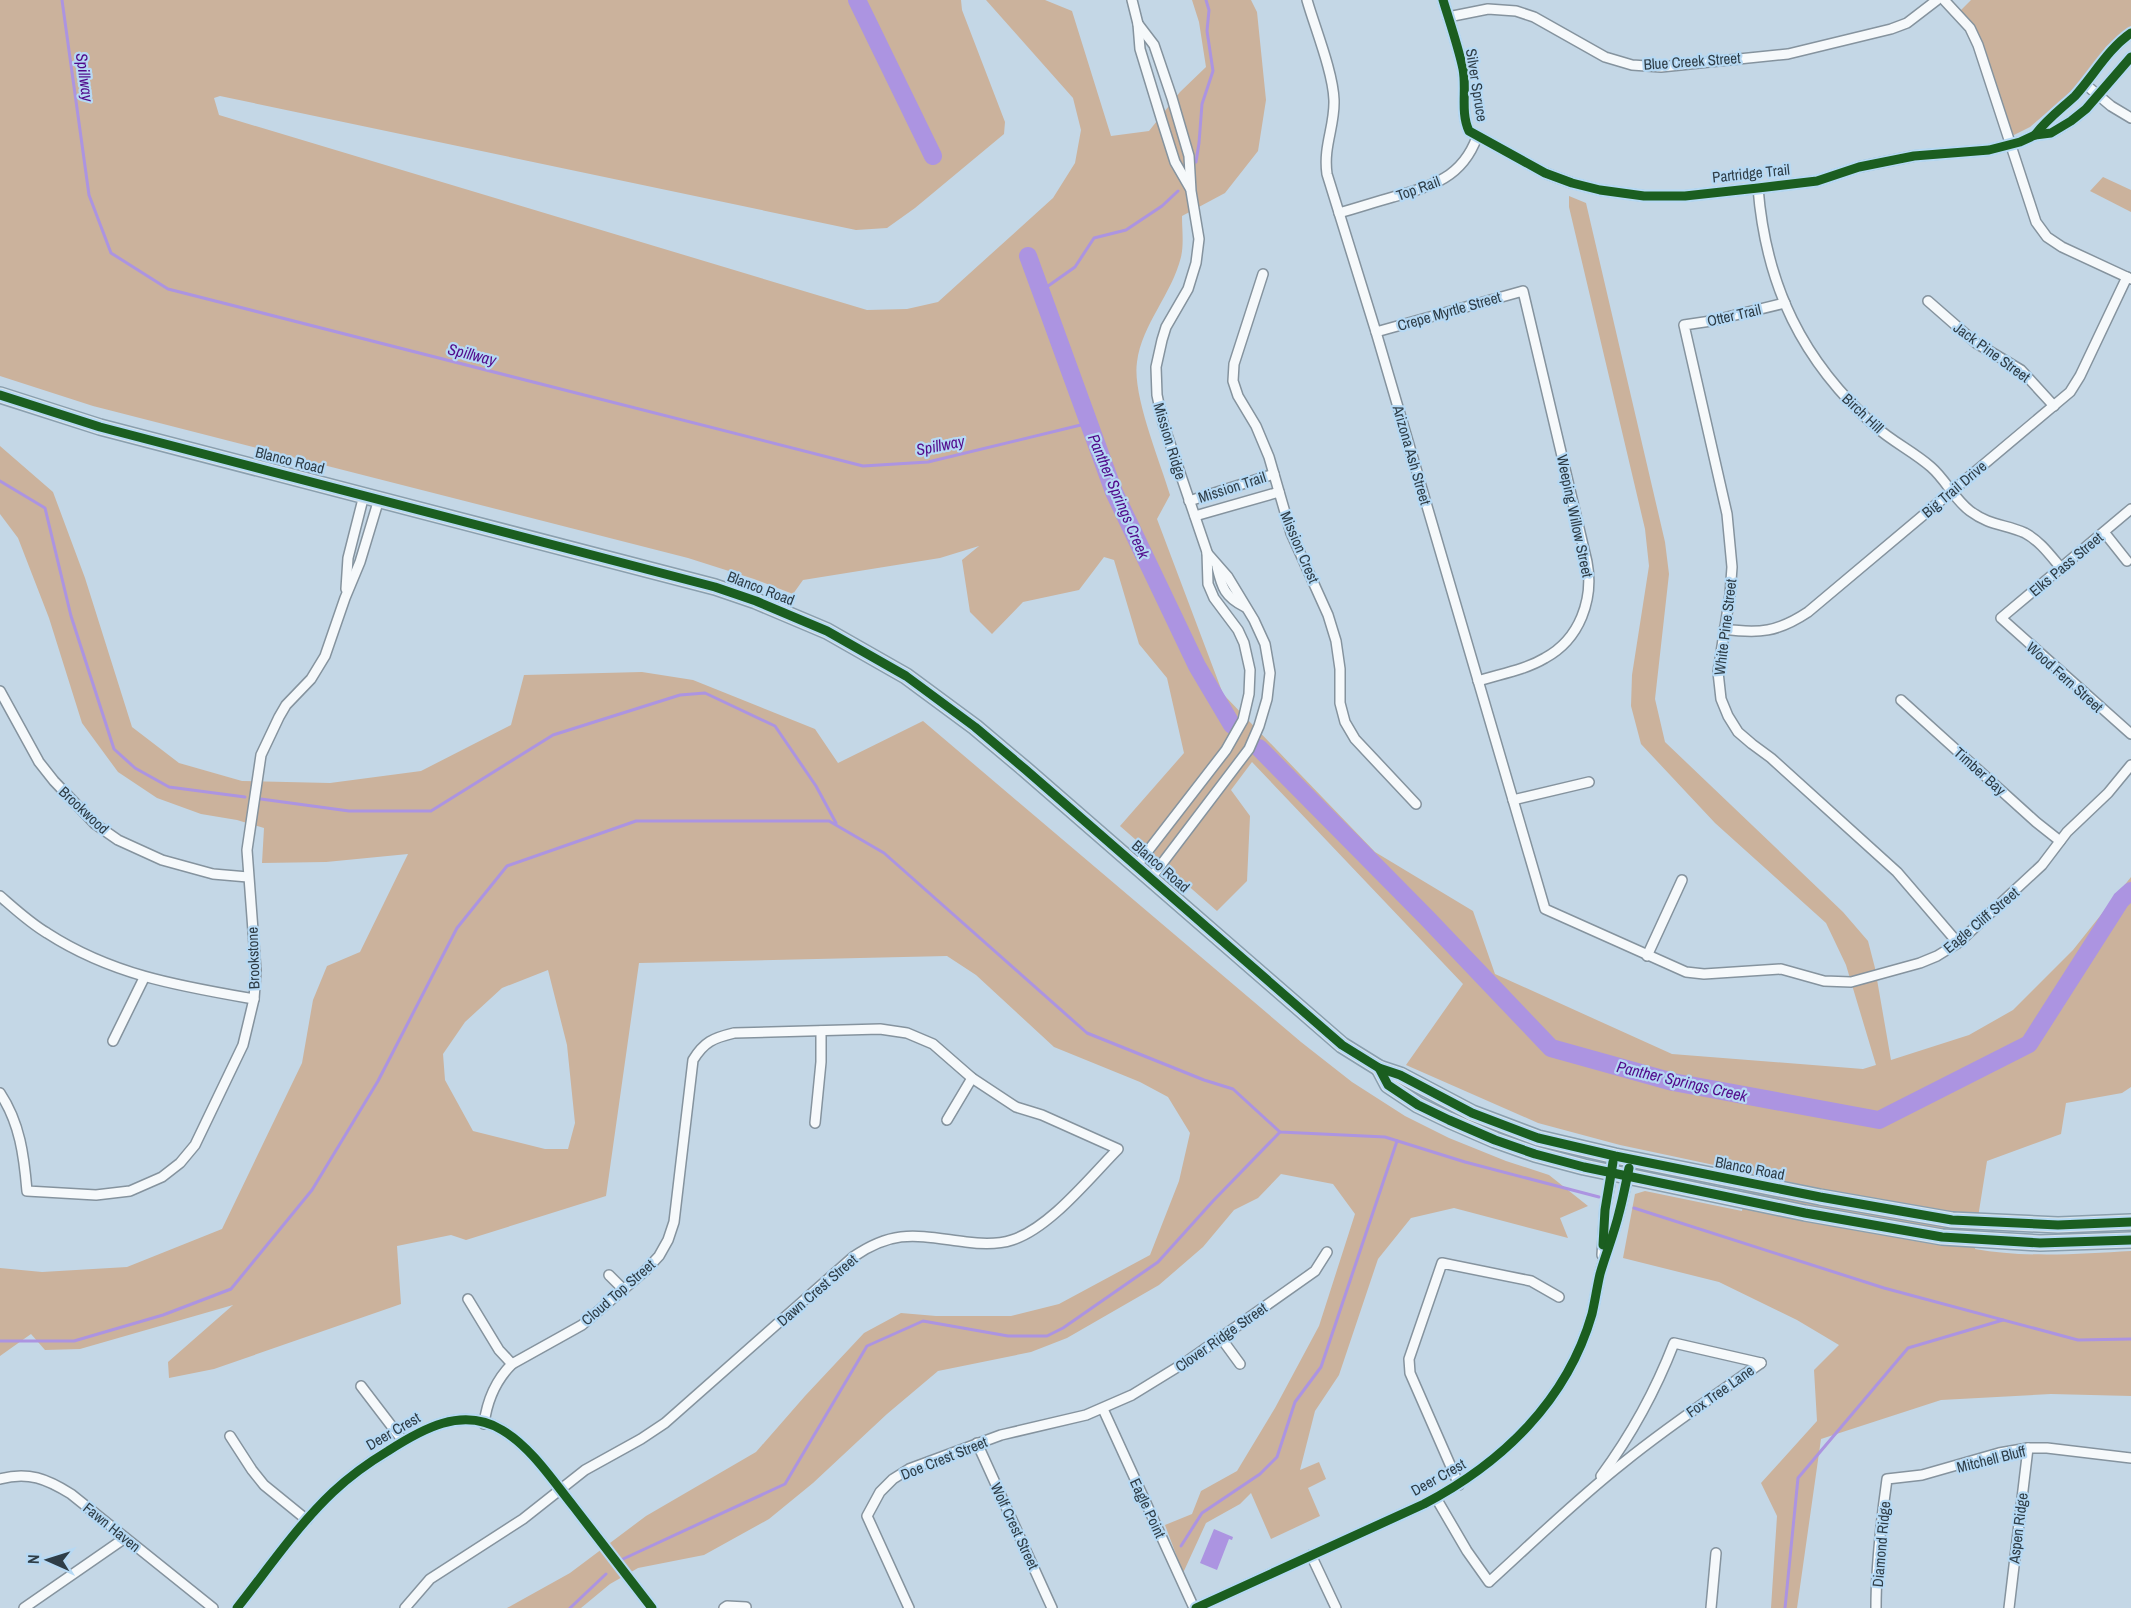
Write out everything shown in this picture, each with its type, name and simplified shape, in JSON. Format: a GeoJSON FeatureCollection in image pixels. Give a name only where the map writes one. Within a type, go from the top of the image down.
{"type":"FeatureCollection","features":[{"type":"Feature","properties":{"kind":"main road","name":"Blanco Road"},"geometry":{"type":"LineString","coordinates":[[0,395],[100,427],[716,587],[756,600],[827,631],[906,676],[975,727],[1137,865],[1331,1036],[1379,1068],[1400,1075],[1472,1113],[1538,1137],[1631,1160],[1952,1220],[2058,1225],[2131,1222]]}},
{"type":"Feature","properties":{"kind":"main road","name":"Blanco Road"},"geometry":{"type":"LineString","coordinates":[[1379,1068],[1388,1085],[1418,1105],[1495,1140],[1535,1154],[1628,1176],[1805,1213],[1942,1237],[2050,1243],[2131,1240]]}},
{"type":"Feature","properties":{"kind":"main road"},"geometry":{"type":"LineString","coordinates":[[2001,1240],[2003,1222]]}},
{"type":"Feature","properties":{"kind":"street","name":"Mission Ridge"},"geometry":{"type":"LineString","coordinates":[[1131,0],[1138,24],[1140,49],[1164,128],[1175,162],[1191,190]]}},
{"type":"Feature","properties":{"kind":"street","name":"Arizona Ash Street"},"geometry":{"type":"LineString","coordinates":[[1307,0],[1334,94],[1334,112],[1325,156],[1327,174],[1376,332],[1545,909]]}},
{"type":"Feature","properties":{"kind":"street","name":"Silver Spruce"},"geometry":{"type":"LineString","coordinates":[[1443,0],[1463,69],[1466,124],[1469,131],[1478,137]]}},
{"type":"Feature","properties":{"kind":"street","name":"Blue Creek Street"},"geometry":{"type":"LineString","coordinates":[[1448,17],[1488,9],[1516,11],[1533,17],[1605,57],[1632,65],[1661,67],[1788,54],[1891,29],[1907,23],[1937,0]]}},
{"type":"Feature","properties":{"kind":"street"},"geometry":{"type":"LineString","coordinates":[[1944,0],[1970,28],[1978,45],[2036,222],[2048,237],[2062,247],[2129,278]]}},
{"type":"Feature","properties":{"kind":"street","name":"Mission Ridge"},"geometry":{"type":"LineString","coordinates":[[1137,865],[1226,750],[1244,720],[1249,694],[1250,670],[1244,643],[1214,598],[1208,584],[1207,552],[1163,423],[1156,381],[1158,353],[1164,333],[1188,289],[1196,262],[1199,239],[1191,190],[1189,156],[1154,45],[1138,24]]}},
{"type":"Feature","properties":{"kind":"street","name":"Partridge Trail"},"geometry":{"type":"LineString","coordinates":[[2035,135],[2044,122],[2068,102],[2111,51],[2131,33]]}},
{"type":"Feature","properties":{"kind":"street","name":"Partridge Trail"},"geometry":{"type":"LineString","coordinates":[[1478,137],[1545,173],[1600,190],[1628,195],[1675,196],[1758,188],[1817,180],[1859,167],[1914,156],[1989,150],[2035,135],[2051,133],[2086,109],[2131,57]]}},
{"type":"Feature","properties":{"kind":"street"},"geometry":{"type":"LineString","coordinates":[[1147,73],[1163,69]]}},
{"type":"Feature","properties":{"kind":"street"},"geometry":{"type":"LineString","coordinates":[[2085,84],[2117,110],[2131,118]]}},
{"type":"Feature","properties":{"kind":"street"},"geometry":{"type":"LineString","coordinates":[[1164,128],[1180,125]]}},
{"type":"Feature","properties":{"kind":"street","name":"Top Rail"},"geometry":{"type":"LineString","coordinates":[[1339,213],[1425,188],[1448,177],[1464,164],[1478,137]]}},
{"type":"Feature","properties":{"kind":"street","name":"Birch Hill"},"geometry":{"type":"LineString","coordinates":[[1758,188],[1765,244],[1770,264],[1785,303],[1808,349],[1828,378],[1878,429],[1933,468],[1970,510],[1988,522],[2024,533],[2040,543],[2061,568]]}},
{"type":"Feature","properties":{"kind":"street","name":"Mission Crest"},"geometry":{"type":"LineString","coordinates":[[1263,274],[1234,364],[1233,381],[1238,396],[1256,426],[1274,474],[1291,532],[1317,587],[1336,641],[1340,669],[1340,704],[1345,722],[1355,739],[1416,804]]}},
{"type":"Feature","properties":{"kind":"street","name":"Big Trail Drive"},"geometry":{"type":"LineString","coordinates":[[1724,629],[1757,632],[1775,629],[1808,612],[2054,406],[2070,392],[2080,376],[2129,278]]}},
{"type":"Feature","properties":{"kind":"street","name":"Crepe Myrtle Street"},"geometry":{"type":"LineString","coordinates":[[1376,332],[1523,291]]}},
{"type":"Feature","properties":{"kind":"street","name":"Weeping Willow Street"},"geometry":{"type":"LineString","coordinates":[[1478,681],[1530,666],[1547,658],[1574,633],[1582,616],[1589,590],[1587,562],[1523,291]]}},
{"type":"Feature","properties":{"kind":"street","name":"Jack Pine Street"},"geometry":{"type":"LineString","coordinates":[[1928,301],[1976,343],[2021,370],[2054,406]]}},
{"type":"Feature","properties":{"kind":"street","name":"Otter Trail"},"geometry":{"type":"LineString","coordinates":[[1684,325],[1711,321],[1785,303]]}},
{"type":"Feature","properties":{"kind":"street","name":"White Pine Street"},"geometry":{"type":"LineString","coordinates":[[1684,325],[1727,514],[1732,567],[1718,672],[1719,690],[1728,716],[1738,732],[1771,758],[1897,872],[1958,943]]}},
{"type":"Feature","properties":{"kind":"street","name":"Mission Trail"},"geometry":{"type":"LineString","coordinates":[[1190,501],[1274,474]]}},
{"type":"Feature","properties":{"kind":"street","name":"Mission Trail"},"geometry":{"type":"LineString","coordinates":[[1195,516],[1279,492]]}},
{"type":"Feature","properties":{"kind":"street","name":"Brookstone"},"geometry":{"type":"LineString","coordinates":[[345,598],[348,558],[364,495]]}},
{"type":"Feature","properties":{"kind":"street","name":"Brookstone"},"geometry":{"type":"LineString","coordinates":[[0,1093],[10,1110],[20,1139],[27,1191],[119,1194],[152,1183],[180,1163],[195,1145],[243,1046],[254,999],[256,971],[247,850],[261,754],[286,705],[311,679],[325,656],[360,562],[380,499]]}},
{"type":"Feature","properties":{"kind":"street","name":"Elks Pass Street"},"geometry":{"type":"LineString","coordinates":[[2001,618],[2131,509]]}},
{"type":"Feature","properties":{"kind":"street"},"geometry":{"type":"LineString","coordinates":[[2104,532],[2127,561]]}},
{"type":"Feature","properties":{"kind":"street","name":"Mission Ridge"},"geometry":{"type":"LineString","coordinates":[[1151,878],[1249,749],[1268,699],[1270,673],[1265,644],[1245,607],[1231,600],[1221,582],[1217,566],[1207,552]]}},
{"type":"Feature","properties":{"kind":"street"},"geometry":{"type":"LineString","coordinates":[[1229,618],[1245,607]]}},
{"type":"Feature","properties":{"kind":"street","name":"Wood Fern Street"},"geometry":{"type":"LineString","coordinates":[[2001,618],[2131,734]]}},
{"type":"Feature","properties":{"kind":"street","name":"Brookwood"},"geometry":{"type":"LineString","coordinates":[[0,691],[39,762],[95,824],[118,840],[162,860],[213,874],[248,877]]}},
{"type":"Feature","properties":{"kind":"street","name":"Timber Bay"},"geometry":{"type":"LineString","coordinates":[[1900,699],[2060,841]]}},
{"type":"Feature","properties":{"kind":"street","name":"Eagle Cliff Street"},"geometry":{"type":"LineString","coordinates":[[1545,909],[1677,969],[1695,973],[1781,969],[1800,972],[1824,981],[1842,983],[1860,981],[1920,963],[1958,943],[2042,865],[2067,832],[2108,793],[2131,765]]}},
{"type":"Feature","properties":{"kind":"street"},"geometry":{"type":"LineString","coordinates":[[1513,800],[1589,782]]}},
{"type":"Feature","properties":{"kind":"street"},"geometry":{"type":"LineString","coordinates":[[1198,787],[1212,798]]}},
{"type":"Feature","properties":{"kind":"street"},"geometry":{"type":"LineString","coordinates":[[1647,956],[1682,880]]}},
{"type":"Feature","properties":{"kind":"street"},"geometry":{"type":"LineString","coordinates":[[0,896],[45,932],[73,949],[111,966],[144,978],[254,999]]}},
{"type":"Feature","properties":{"kind":"street"},"geometry":{"type":"LineString","coordinates":[[113,1041],[144,978]]}},
{"type":"Feature","properties":{"kind":"street","name":"Dawn Crest Street"},"geometry":{"type":"LineString","coordinates":[[405,1608],[430,1579],[523,1519],[585,1470],[665,1423],[853,1257],[870,1245],[905,1235],[984,1244],[1011,1240],[1028,1233],[1055,1213],[1118,1149],[1042,1115],[1016,1107],[972,1078],[933,1044],[907,1033],[889,1029],[734,1032],[717,1037],[701,1047],[693,1060],[685,1119]]}},
{"type":"Feature","properties":{"kind":"street"},"geometry":{"type":"LineString","coordinates":[[814,1123],[821,1062],[821,1031]]}},
{"type":"Feature","properties":{"kind":"street"},"geometry":{"type":"LineString","coordinates":[[947,1120],[972,1078]]}},
{"type":"Feature","properties":{"kind":"street","name":"Cloud Top Street"},"geometry":{"type":"LineString","coordinates":[[484,1424],[490,1397],[503,1373],[512,1364],[582,1325],[659,1256],[672,1231],[685,1119]]}},
{"type":"Feature","properties":{"kind":"street","name":"Deer Crest"},"geometry":{"type":"LineString","coordinates":[[1600,1274],[1605,1210],[1615,1156]]}},
{"type":"Feature","properties":{"kind":"street","name":"Deer Crest"},"geometry":{"type":"LineString","coordinates":[[1195,1608],[1436,1498],[1459,1485],[1505,1450],[1528,1427],[1566,1374],[1592,1315],[1600,1274],[1619,1212],[1631,1160]]}},
{"type":"Feature","properties":{"kind":"street","name":"Clover Ridge Street"},"geometry":{"type":"LineString","coordinates":[[1103,1409],[1169,1373],[1221,1338],[1315,1271],[1327,1252]]}},
{"type":"Feature","properties":{"kind":"street"},"geometry":{"type":"LineString","coordinates":[[1459,1485],[1410,1373],[1409,1359],[1442,1263],[1532,1281],[1559,1297]]}},
{"type":"Feature","properties":{"kind":"street"},"geometry":{"type":"LineString","coordinates":[[609,1275],[624,1289]]}},
{"type":"Feature","properties":{"kind":"street"},"geometry":{"type":"LineString","coordinates":[[468,1299],[499,1350],[512,1364]]}},
{"type":"Feature","properties":{"kind":"street"},"geometry":{"type":"LineString","coordinates":[[1221,1338],[1240,1364]]}},
{"type":"Feature","properties":{"kind":"street","name":"Fox Tree Lane"},"geometry":{"type":"LineString","coordinates":[[1436,1498],[1467,1551],[1489,1582],[1586,1493],[1661,1433],[1761,1363],[1674,1343],[1659,1382],[1640,1419],[1617,1454],[1586,1493]]}},
{"type":"Feature","properties":{"kind":"street"},"geometry":{"type":"LineString","coordinates":[[361,1386],[403,1441]]}},
{"type":"Feature","properties":{"kind":"street","name":"Doe Crest Street"},"geometry":{"type":"LineString","coordinates":[[909,1608],[867,1516],[880,1492],[909,1468],[1019,1430],[1103,1409]]}},
{"type":"Feature","properties":{"kind":"street","name":"Eagle Point"},"geometry":{"type":"LineString","coordinates":[[1103,1409],[1195,1608]]}},
{"type":"Feature","properties":{"kind":"street","name":"Deer Crest"},"geometry":{"type":"LineString","coordinates":[[237,1608],[307,1520],[345,1481],[403,1441],[438,1424],[466,1421],[484,1424],[503,1431],[519,1443],[560,1490],[652,1608]]}},
{"type":"Feature","properties":{"kind":"street"},"geometry":{"type":"LineString","coordinates":[[230,1436],[264,1485],[307,1520]]}},
{"type":"Feature","properties":{"kind":"street","name":"Wolf Crest Street"},"geometry":{"type":"LineString","coordinates":[[977,1443],[1052,1608]]}},
{"type":"Feature","properties":{"kind":"street","name":"Mitchell Bluff"},"geometry":{"type":"LineString","coordinates":[[1887,1479],[1922,1476],[1999,1453],[2028,1448],[2047,1448],[2131,1458]]}},
{"type":"Feature","properties":{"kind":"street","name":"Aspen Ridge"},"geometry":{"type":"LineString","coordinates":[[2009,1608],[2028,1448]]}},
{"type":"Feature","properties":{"kind":"street","name":"Fawn Haven"},"geometry":{"type":"LineString","coordinates":[[0,1479],[15,1475],[33,1476],[56,1484],[213,1608]]}},
{"type":"Feature","properties":{"kind":"street","name":"Diamond Ridge"},"geometry":{"type":"LineString","coordinates":[[1876,1608],[1880,1527],[1887,1479]]}},
{"type":"Feature","properties":{"kind":"street"},"geometry":{"type":"LineString","coordinates":[[24,1608],[125,1538]]}},
{"type":"Feature","properties":{"kind":"street"},"geometry":{"type":"LineString","coordinates":[[1712,1608],[1716,1553]]}},
{"type":"Feature","properties":{"kind":"street"},"geometry":{"type":"LineString","coordinates":[[1311,1555],[1336,1608]]}},
{"type":"Feature","properties":{"kind":"street"},"geometry":{"type":"LineString","coordinates":[[724,1608],[727,1606],[746,1607]]}},
{"type":"Feature","properties":{"kind":"shaded area"},"geometry":{"type":"Polygon","coordinates":[[[0,0],[961,0],[962,10],[1005,122],[1004,134],[915,208],[887,228],[856,230],[220,96],[214,98],[219,115],[867,310],[907,309],[938,302],[1053,198],[1075,163],[1081,130],[1073,98],[986,0],[1045,0],[1072,11],[1111,136],[1149,131],[1180,92],[1206,67],[1199,22],[1192,0],[1251,0],[1257,12],[1266,100],[1258,151],[1225,193],[1182,216],[1183,242],[1177,271],[1145,335],[1137,362],[1143,410],[1170,495],[1157,519],[1223,694],[1375,852],[1473,911],[1495,974],[1672,1054],[1863,1069],[1876,1065],[1846,965],[1826,923],[1715,823],[1641,744],[1631,706],[1632,675],[1649,566],[1645,529],[1569,207],[1569,196],[1586,203],[1665,542],[1669,574],[1655,699],[1665,742],[1843,912],[1868,941],[1891,1060],[1969,1035],[2013,1010],[2073,950],[2131,877],[2131,1087],[2122,1093],[2066,1103],[2061,1134],[1987,1161],[1975,1249],[2013,1254],[2131,1251],[2131,1396],[2051,1394],[1941,1400],[1821,1439],[1797,1608],[1771,1608],[1777,1516],[1761,1483],[1817,1421],[1814,1370],[1839,1345],[1797,1320],[1719,1282],[1623,1258],[1635,1194],[1645,1191],[1742,1211],[1747,1172],[1620,1145],[1538,1123],[1406,1065],[1463,984],[1252,762],[1231,790],[1250,816],[1247,881],[1217,911],[1120,826],[1184,753],[1167,678],[1139,644],[1114,560],[1104,557],[1079,590],[1023,602],[992,634],[970,612],[962,560],[979,546],[940,558],[803,580],[793,594],[688,558],[93,406],[0,376],[0,0]]]}},
{"type":"Feature","properties":{"kind":"shaded area"},"geometry":{"type":"Polygon","coordinates":[[[1971,0],[2131,0],[2131,26],[2106,47],[2079,84],[2030,127],[2014,135],[1960,11],[1971,0]]]}},
{"type":"Feature","properties":{"kind":"shaded area"},"geometry":{"type":"Polygon","coordinates":[[[2103,177],[2131,190],[2131,212],[2090,191],[2103,177]]]}},
{"type":"Feature","properties":{"kind":"shaded area"},"geometry":{"type":"Polygon","coordinates":[[[0,446],[53,492],[85,578],[132,727],[179,763],[242,781],[330,783],[421,771],[511,725],[524,675],[642,672],[693,680],[815,729],[838,763],[923,721],[1301,1042],[1352,1082],[1405,1116],[1449,1138],[1549,1175],[1588,1206],[1560,1218],[1568,1238],[1454,1208],[1411,1218],[1378,1259],[1339,1375],[1315,1411],[1300,1470],[1319,1462],[1326,1479],[1308,1488],[1320,1516],[1271,1539],[1251,1493],[1240,1504],[1206,1523],[1183,1573],[1165,1525],[1192,1514],[1201,1491],[1237,1471],[1275,1408],[1319,1326],[1355,1214],[1333,1184],[1281,1174],[1258,1198],[1234,1210],[1203,1247],[1159,1285],[1067,1338],[1031,1352],[938,1371],[887,1414],[813,1483],[769,1519],[704,1555],[638,1568],[610,1584],[581,1608],[507,1608],[570,1573],[646,1516],[756,1452],[864,1333],[901,1313],[936,1316],[1011,1316],[1059,1304],[1150,1255],[1179,1181],[1190,1133],[1168,1097],[1140,1082],[1054,1047],[976,975],[947,956],[639,963],[606,1196],[466,1240],[451,1235],[397,1246],[401,1304],[214,1369],[169,1378],[168,1362],[233,1305],[80,1349],[45,1350],[31,1334],[0,1356],[0,1268],[42,1272],[127,1267],[222,1229],[302,1063],[313,1000],[327,966],[360,952],[408,854],[326,862],[262,863],[264,828],[237,820],[201,814],[157,798],[118,772],[82,723],[49,618],[18,538],[0,514],[0,446]],[[548,970],[502,988],[465,1022],[443,1054],[445,1080],[473,1131],[545,1149],[568,1149],[575,1123],[567,1045],[548,970]]]}},
{"type":"Feature","properties":{"kind":"shaded area"},"geometry":{"type":"Polygon","coordinates":[[[1214,1529],[1233,1537],[1232,1540],[1229,1539],[1217,1570],[1200,1563],[1214,1529]]]}},
{"type":"Feature","properties":{"kind":"waterway","name":"Spillway"},"geometry":{"type":"LineString","coordinates":[[62,0],[89,195],[111,253],[168,289],[863,466],[928,462],[1089,423]]}},
{"type":"Feature","properties":{"kind":"waterway","name":"Panther Springs Creek"},"geometry":{"type":"LineString","coordinates":[[857,0],[933,156]]}},
{"type":"Feature","properties":{"kind":"waterway"},"geometry":{"type":"LineString","coordinates":[[1196,162],[1202,104],[1213,71],[1207,31],[1209,10],[1206,0]]}},
{"type":"Feature","properties":{"kind":"waterway"},"geometry":{"type":"LineString","coordinates":[[1041,291],[1075,267],[1094,238],[1126,230],[1162,206],[1178,191]]}},
{"type":"Feature","properties":{"kind":"waterway","name":"Panther Springs Creek"},"geometry":{"type":"LineString","coordinates":[[1028,256],[1114,492],[1197,666],[1232,725]]}},
{"type":"Feature","properties":{"kind":"waterway"},"geometry":{"type":"LineString","coordinates":[[0,481],[45,508],[71,616],[114,749],[135,768],[169,787],[245,797]]}},
{"type":"Feature","properties":{"kind":"waterway"},"geometry":{"type":"LineString","coordinates":[[261,799],[349,811],[431,811],[553,735],[680,695],[705,693],[775,726],[816,786],[836,823]]}},
{"type":"Feature","properties":{"kind":"waterway","name":"Panther Springs Creek"},"geometry":{"type":"LineString","coordinates":[[1259,748],[1427,918],[1551,1048],[1673,1082],[1879,1120],[2029,1044],[2121,900],[2131,891]]}},
{"type":"Feature","properties":{"kind":"waterway"},"geometry":{"type":"LineString","coordinates":[[0,1341],[74,1341],[163,1315],[231,1289],[312,1190],[378,1081],[457,928],[507,866],[636,821],[829,821],[884,853],[1087,1033],[1204,1080],[1233,1089],[1280,1132],[1385,1137],[1465,1162],[1599,1197]]}},
{"type":"Feature","properties":{"kind":"waterway"},"geometry":{"type":"LineString","coordinates":[[623,1559],[785,1484],[867,1346],[923,1321],[1008,1336],[1047,1336],[1063,1328],[1158,1262],[1280,1132]]}},
{"type":"Feature","properties":{"kind":"waterway"},"geometry":{"type":"LineString","coordinates":[[1181,1546],[1202,1513],[1260,1474],[1277,1457],[1295,1402],[1321,1367],[1397,1141]]}},
{"type":"Feature","properties":{"kind":"waterway"},"geometry":{"type":"LineString","coordinates":[[1634,1208],[1884,1288],[2078,1340],[2131,1339]]}},
{"type":"Feature","properties":{"kind":"waterway"},"geometry":{"type":"LineString","coordinates":[[1785,1608],[1798,1478],[1908,1348],[2003,1320]]}},
{"type":"Feature","properties":{"kind":"waterway"},"geometry":{"type":"LineString","coordinates":[[570,1608],[606,1574]]}},
{"type":"Feature","properties":{"kind":"cycle path"},"geometry":{"type":"LineString","coordinates":[[1443,0],[1463,69],[1464,108],[1469,131],[1545,173],[1600,190],[1644,196],[1685,196],[1817,181],[1859,167],[1914,156],[1989,150],[2020,142],[2035,135],[2051,133],[2071,121],[2086,109],[2131,57]]}},
{"type":"Feature","properties":{"kind":"cycle path"},"geometry":{"type":"LineString","coordinates":[[2035,135],[2075,96],[2108,54],[2131,33]]}},
{"type":"Feature","properties":{"kind":"cycle path"},"geometry":{"type":"LineString","coordinates":[[0,395],[100,427],[715,587],[756,601],[827,631],[906,676],[975,727],[1342,1045],[1379,1068],[1400,1075],[1472,1113],[1538,1138],[1615,1156],[1820,1197],[1952,1220],[2058,1225],[2131,1222]]}},
{"type":"Feature","properties":{"kind":"cycle path"},"geometry":{"type":"LineString","coordinates":[[1379,1068],[1388,1085],[1418,1105],[1449,1120],[1535,1154],[1584,1167],[1805,1213],[1942,1237],[2040,1243],[2131,1240]]}},
{"type":"Feature","properties":{"kind":"cycle path"},"geometry":{"type":"LineString","coordinates":[[1603,1245],[1605,1210],[1613,1162]]}},
{"type":"Feature","properties":{"kind":"cycle path"},"geometry":{"type":"LineString","coordinates":[[1196,1608],[1424,1504],[1453,1488],[1480,1469],[1528,1426],[1566,1375],[1581,1345],[1592,1314],[1600,1274],[1617,1221],[1629,1168]]}},
{"type":"Feature","properties":{"kind":"cycle path"},"geometry":{"type":"LineString","coordinates":[[237,1608],[283,1548],[333,1492],[373,1460],[401,1443],[428,1428],[457,1420],[487,1423],[513,1437],[523,1446],[550,1476],[652,1608]]}}]}
